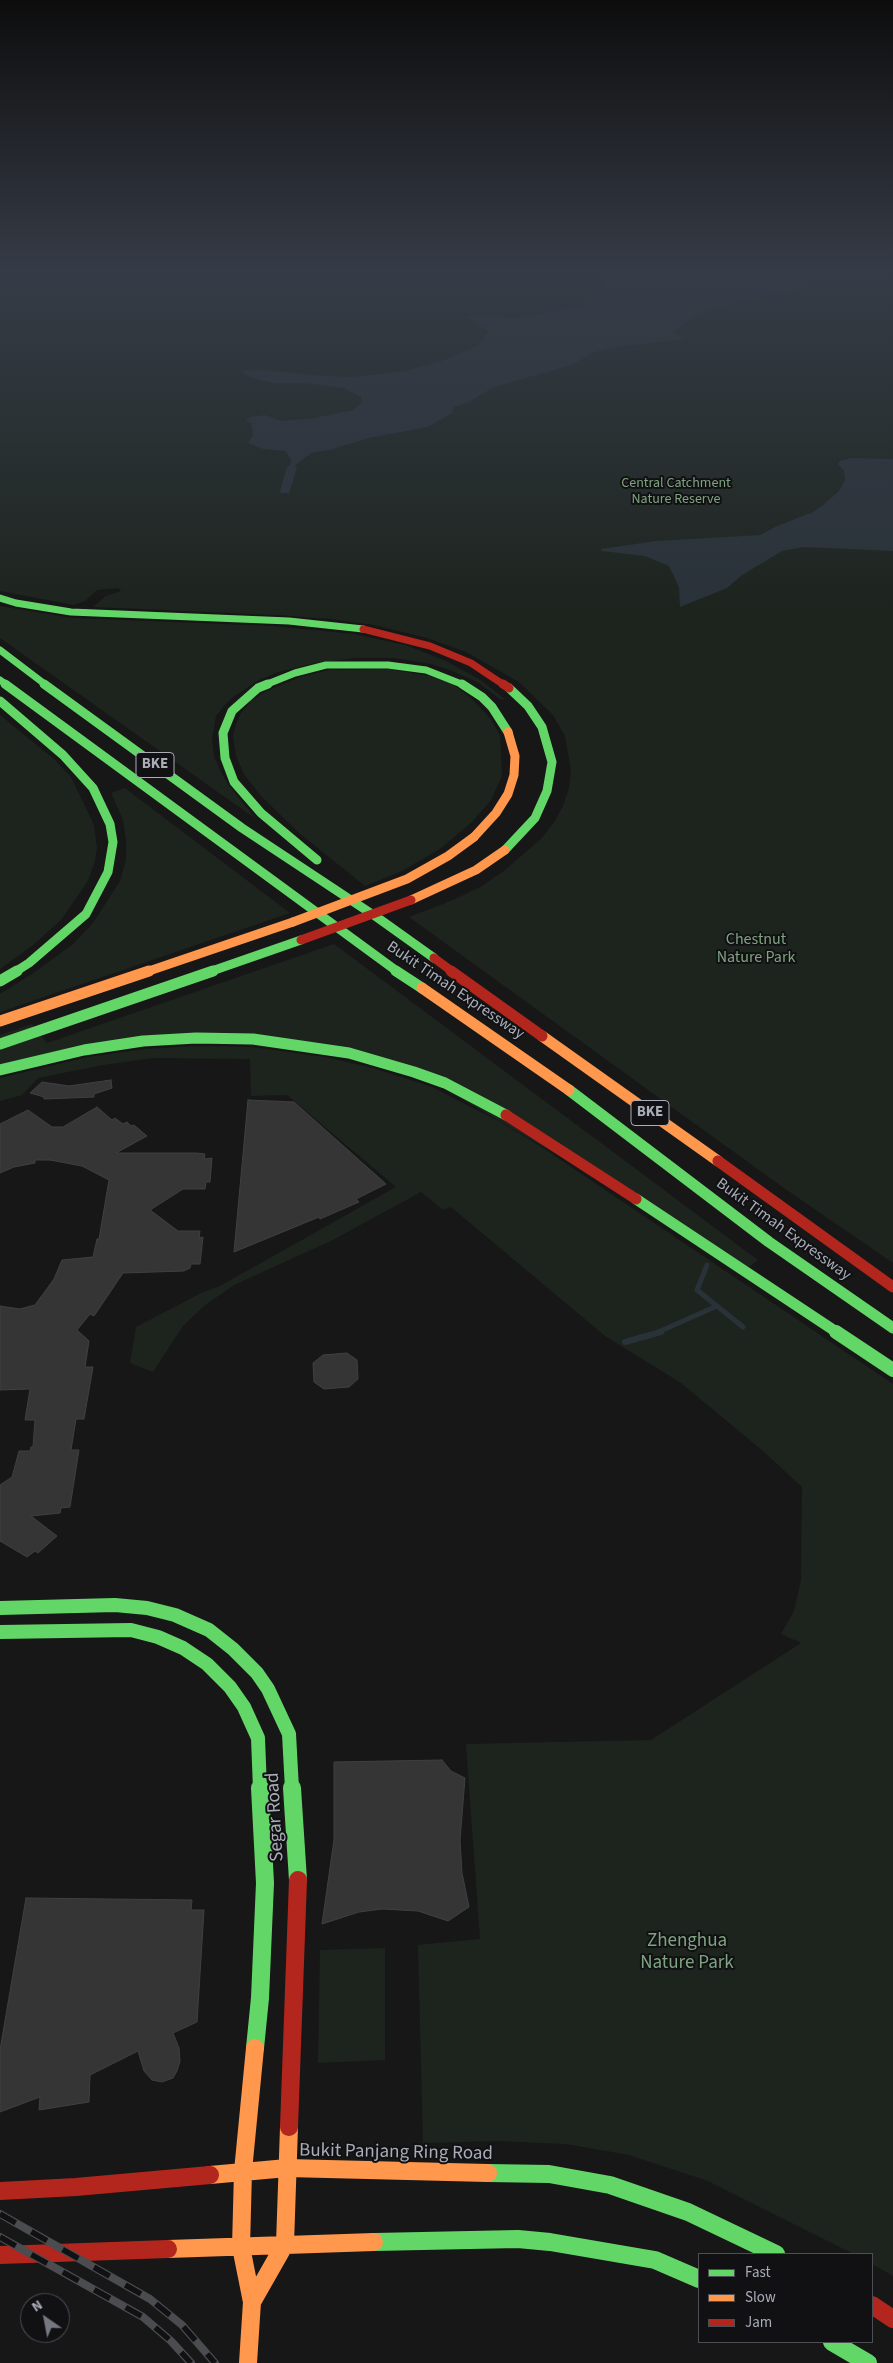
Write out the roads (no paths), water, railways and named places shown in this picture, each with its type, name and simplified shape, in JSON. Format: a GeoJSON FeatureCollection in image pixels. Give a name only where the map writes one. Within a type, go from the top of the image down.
{"type":"FeatureCollection","features":[{"type":"Feature","properties":{"kind":"main road"},"geometry":{"type":"LineString","coordinates":[[0,598],[16,603],[71,612],[289,621],[350,627],[392,635],[430,646],[471,664],[504,684],[528,706],[542,727],[552,762],[547,791],[535,818],[505,850],[454,883],[389,910],[0,1044]]}},
{"type":"Feature","properties":{"kind":"main road","name":"Bukit Timah Expressway"},"geometry":{"type":"LineString","coordinates":[[0,650],[86,716],[242,828],[378,918],[893,1287]]}},
{"type":"Feature","properties":{"kind":"main road"},"geometry":{"type":"LineString","coordinates":[[0,1021],[348,903],[407,879],[448,856],[474,837],[496,813],[508,794],[514,775],[515,756],[510,735],[500,717],[472,689],[459,682],[426,670],[380,664],[326,665],[295,673],[258,688],[232,711],[223,733],[225,758],[234,782],[261,813],[328,870],[378,918]]}},
{"type":"Feature","properties":{"kind":"main road","name":"Bukit Timah Expressway"},"geometry":{"type":"LineString","coordinates":[[0,680],[364,948],[554,1079],[769,1242],[893,1328]]}},
{"type":"Feature","properties":{"kind":"main road"},"geometry":{"type":"LineString","coordinates":[[0,701],[63,755],[93,788],[110,824],[112,842],[108,872],[99,893],[86,914],[30,963],[0,981]]}},
{"type":"Feature","properties":{"kind":"main road"},"geometry":{"type":"LineString","coordinates":[[0,1070],[84,1050],[143,1041],[196,1038],[253,1039],[349,1053],[414,1072],[485,1102],[521,1123],[893,1370]]}},
{"type":"Feature","properties":{"kind":"main road","name":"Segar Road"},"geometry":{"type":"LineString","coordinates":[[0,1608],[115,1605],[147,1608],[175,1615],[209,1630],[234,1649],[257,1673],[279,1710],[289,1734],[298,1881],[285,2244]]}},
{"type":"Feature","properties":{"kind":"main road","name":"Segar Road"},"geometry":{"type":"LineString","coordinates":[[0,1632],[111,1629],[131,1630],[158,1637],[183,1648],[207,1664],[230,1687],[244,1707],[258,1738],[265,1883],[260,1998],[244,2172],[241,2247],[252,2302]]}},
{"type":"Feature","properties":{"kind":"main road","name":"Bukit Panjang Ring Road"},"geometry":{"type":"LineString","coordinates":[[0,2191],[76,2187],[287,2168],[549,2174],[610,2186],[688,2212],[774,2253]]}},
{"type":"Feature","properties":{"kind":"main road"},"geometry":{"type":"LineString","coordinates":[[0,2255],[285,2244],[518,2239],[550,2242],[655,2260],[698,2279]]}},
{"type":"Feature","properties":{"kind":"main road"},"geometry":{"type":"LineString","coordinates":[[248,2363],[252,2302],[285,2244]]}},
{"type":"Feature","properties":{"kind":"main road"},"geometry":{"type":"LineString","coordinates":[[873,2306],[893,2319]]}},
{"type":"Feature","properties":{"kind":"main road"},"geometry":{"type":"LineString","coordinates":[[834,2343],[868,2363]]}},
{"type":"Feature","properties":{"kind":"waterway"},"geometry":{"type":"LineString","coordinates":[[285,491],[292,467]]}},
{"type":"Feature","properties":{"kind":"waterway"},"geometry":{"type":"LineString","coordinates":[[707,1265],[697,1290],[717,1306]]}},
{"type":"Feature","properties":{"kind":"waterway"},"geometry":{"type":"LineString","coordinates":[[656,1333],[717,1306]]}},
{"type":"Feature","properties":{"kind":"waterway"},"geometry":{"type":"LineString","coordinates":[[717,1306],[743,1327]]}},
{"type":"Feature","properties":{"kind":"waterway"},"geometry":{"type":"LineString","coordinates":[[625,1342],[661,1332]]}},
{"type":"Feature","properties":{"kind":"railway"},"geometry":{"type":"LineString","coordinates":[[0,2214],[150,2299],[182,2325],[215,2363]]}},
{"type":"Feature","properties":{"kind":"railway"},"geometry":{"type":"LineString","coordinates":[[0,2237],[143,2317],[171,2341],[191,2363]]}},
{"type":"Feature","properties":{"kind":"park label","name":"Central Catchment Nature Reserve"},"geometry":{"type":"Point","coordinates":[676,492]}},
{"type":"Feature","properties":{"kind":"park label","name":"Chestnut Nature Park"},"geometry":{"type":"Point","coordinates":[756,949]}},
{"type":"Feature","properties":{"kind":"park label","name":"Zhenghua Nature Park"},"geometry":{"type":"Point","coordinates":[687,1953]}}]}
